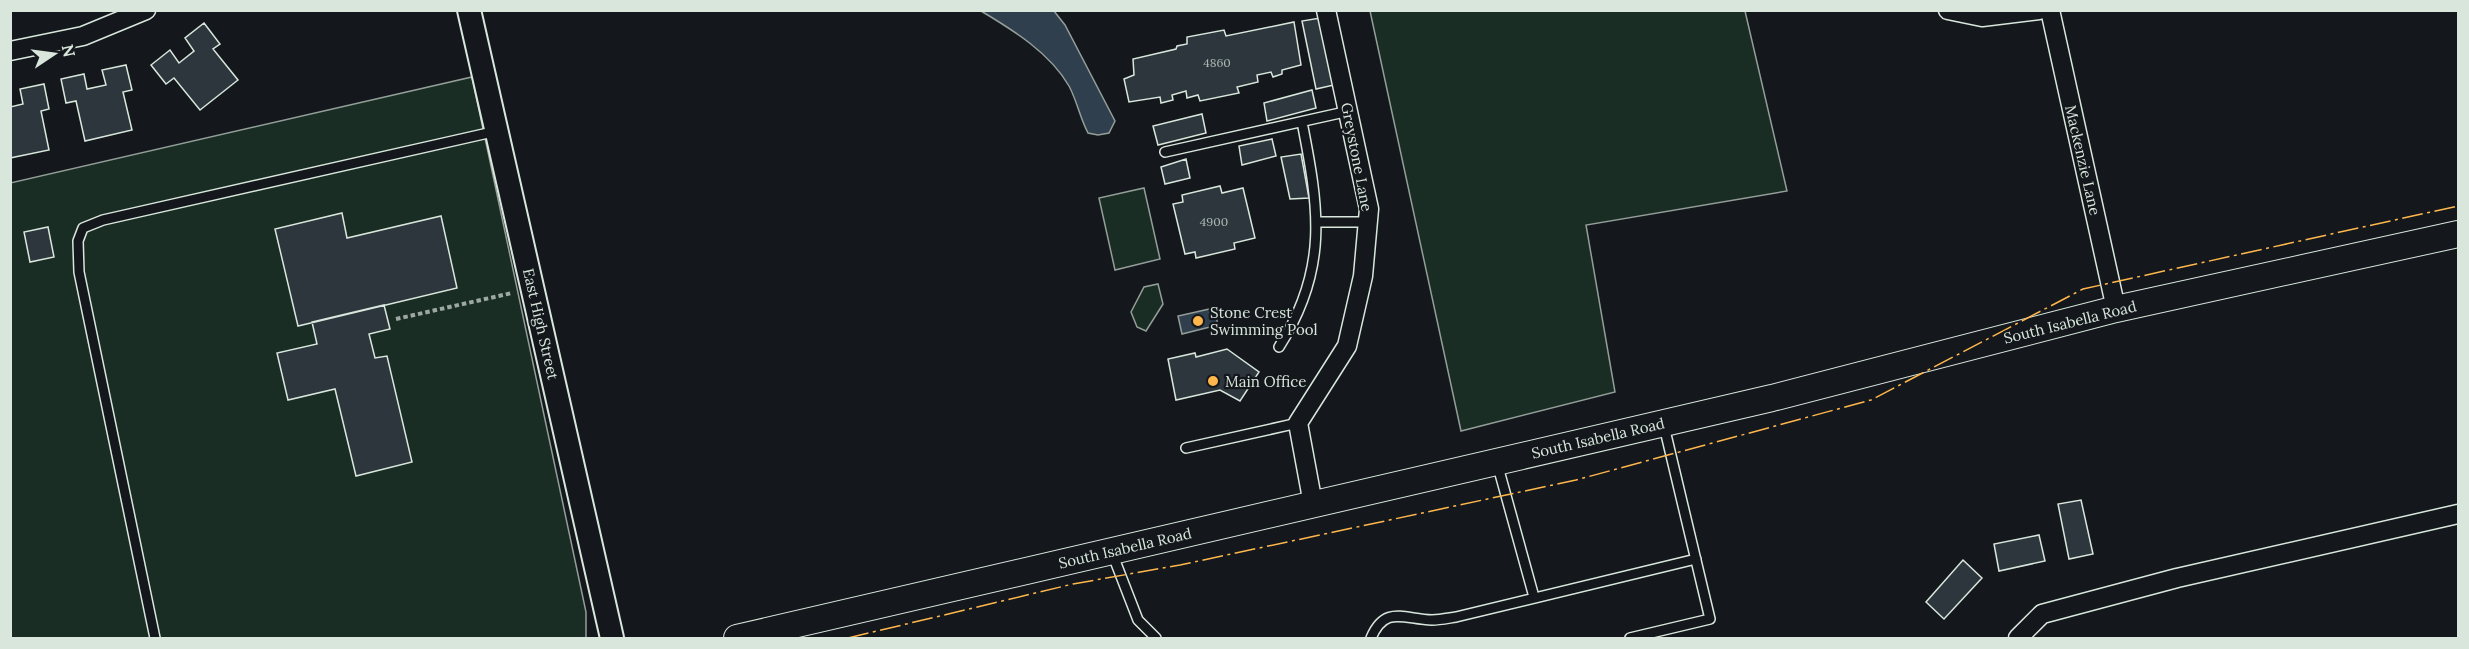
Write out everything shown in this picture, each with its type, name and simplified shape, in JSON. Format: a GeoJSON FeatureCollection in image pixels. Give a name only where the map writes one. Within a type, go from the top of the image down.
{"type":"FeatureCollection","features":[{"type":"Feature","properties":{"kind":"main road","name":"South Isabella Road"},"geometry":{"type":"LineString","coordinates":[[749,637],[1772,398],[2116,309],[2458,234]]}},
{"type":"Feature","properties":{"kind":"street"},"geometry":{"type":"LineString","coordinates":[[10,51],[83,36],[146,10]]}},
{"type":"Feature","properties":{"kind":"street","name":"East High Street"},"geometry":{"type":"LineString","coordinates":[[469,10],[612,639]]}},
{"type":"Feature","properties":{"kind":"street","name":"Greystone Lane"},"geometry":{"type":"LineString","coordinates":[[1298,423],[1347,346],[1363,276],[1369,209],[1326,10]]}},
{"type":"Feature","properties":{"kind":"street"},"geometry":{"type":"LineString","coordinates":[[1948,10],[1982,17],[2039,10]]}},
{"type":"Feature","properties":{"kind":"street","name":"Mackenzie Lane"},"geometry":{"type":"LineString","coordinates":[[2050,10],[2116,309]]}},
{"type":"Feature","properties":{"kind":"street"},"geometry":{"type":"LineString","coordinates":[[1298,423],[1313,504]]}},
{"type":"Feature","properties":{"kind":"street"},"geometry":{"type":"LineString","coordinates":[[2018,639],[2042,614],[2177,578],[2458,514]]}},
{"type":"Feature","properties":{"kind":"lane"},"geometry":{"type":"LineString","coordinates":[[1165,152],[1348,111]]}},
{"type":"Feature","properties":{"kind":"lane"},"geometry":{"type":"LineString","coordinates":[[1279,347],[1294,324],[1307,291],[1315,254],[1317,222],[1313,174],[1302,122]]}},
{"type":"Feature","properties":{"kind":"lane"},"geometry":{"type":"LineString","coordinates":[[155,639],[79,272],[78,241],[84,228],[103,220],[497,131]]}},
{"type":"Feature","properties":{"kind":"lane"},"geometry":{"type":"LineString","coordinates":[[1317,222],[1368,222]]}},
{"type":"Feature","properties":{"kind":"lane"},"geometry":{"type":"LineString","coordinates":[[1186,448],[1298,423]]}},
{"type":"Feature","properties":{"kind":"lane"},"geometry":{"type":"LineString","coordinates":[[1630,639],[1710,619],[1664,423]]}},
{"type":"Feature","properties":{"kind":"lane"},"geometry":{"type":"LineString","coordinates":[[1497,462],[1534,597]]}},
{"type":"Feature","properties":{"kind":"lane"},"geometry":{"type":"LineString","coordinates":[[1112,551],[1138,620],[1156,639]]}},
{"type":"Feature","properties":{"kind":"lane"},"geometry":{"type":"LineString","coordinates":[[1371,639],[1377,625],[1389,617],[1433,620],[1456,617],[1696,559]]}},
{"type":"Feature","properties":{"kind":"path"},"geometry":{"type":"LineString","coordinates":[[396,319],[533,288]]}},
{"type":"Feature","properties":{"kind":"green space"},"geometry":{"type":"Polygon","coordinates":[[[1370,11],[1745,11],[1787,191],[1586,225],[1615,392],[1461,431],[1370,11]]]}},
{"type":"Feature","properties":{"kind":"green space"},"geometry":{"type":"Polygon","coordinates":[[[472,77],[586,612],[586,638],[11,638],[10,183],[472,77]]]}},
{"type":"Feature","properties":{"kind":"green space"},"geometry":{"type":"Polygon","coordinates":[[[1144,188],[1160,259],[1115,270],[1099,198],[1144,188]]]}},
{"type":"Feature","properties":{"kind":"green space"},"geometry":{"type":"Polygon","coordinates":[[[1158,284],[1163,304],[1146,331],[1137,327],[1131,312],[1144,287],[1158,284]]]}},
{"type":"Feature","properties":{"kind":"water"},"geometry":{"type":"Polygon","coordinates":[[[981,11],[1054,11],[1065,25],[1115,121],[1109,133],[1098,135],[1088,133],[1069,86],[1052,63],[1018,34],[981,11]]]}},
{"type":"Feature","properties":{"kind":"water","name":"Stone Crest Swimming Pool"},"geometry":{"type":"Polygon","coordinates":[[[1214,308],[1218,325],[1182,334],[1178,316],[1214,308]]]}},
{"type":"Feature","properties":{"kind":"building"},"geometry":{"type":"Polygon","coordinates":[[[1320,18],[1334,85],[1316,89],[1302,21],[1320,18]]]}},
{"type":"Feature","properties":{"kind":"building"},"geometry":{"type":"Polygon","coordinates":[[[1294,22],[1301,65],[1282,70],[1282,74],[1273,77],[1271,72],[1257,75],[1258,82],[1237,87],[1239,93],[1200,101],[1198,95],[1187,98],[1186,91],[1172,95],[1173,100],[1161,103],[1160,97],[1129,102],[1124,79],[1134,75],[1133,59],[1176,49],[1177,46],[1187,44],[1187,37],[1224,30],[1226,36],[1294,22]]]}},
{"type":"Feature","properties":{"kind":"building"},"geometry":{"type":"Polygon","coordinates":[[[204,23],[220,44],[213,49],[238,80],[200,110],[174,78],[166,84],[151,65],[170,50],[179,63],[194,51],[185,38],[204,23]]]}},
{"type":"Feature","properties":{"kind":"building"},"geometry":{"type":"Polygon","coordinates":[[[126,65],[132,90],[123,92],[132,130],[85,141],[76,101],[66,103],[61,79],[84,74],[87,89],[106,85],[102,70],[126,65]]]}},
{"type":"Feature","properties":{"kind":"building"},"geometry":{"type":"Polygon","coordinates":[[[44,84],[49,109],[41,111],[49,150],[10,158],[10,107],[23,104],[20,89],[44,84]]]}},
{"type":"Feature","properties":{"kind":"building"},"geometry":{"type":"Polygon","coordinates":[[[1312,90],[1316,108],[1267,121],[1264,103],[1312,90]]]}},
{"type":"Feature","properties":{"kind":"building"},"geometry":{"type":"Polygon","coordinates":[[[1202,114],[1206,133],[1158,145],[1153,126],[1202,114]]]}},
{"type":"Feature","properties":{"kind":"building"},"geometry":{"type":"Polygon","coordinates":[[[1272,139],[1276,156],[1242,165],[1239,146],[1272,139]]]}},
{"type":"Feature","properties":{"kind":"building"},"geometry":{"type":"Polygon","coordinates":[[[1301,154],[1309,198],[1290,199],[1281,157],[1301,154]]]}},
{"type":"Feature","properties":{"kind":"building"},"geometry":{"type":"Polygon","coordinates":[[[1186,159],[1190,178],[1165,184],[1161,167],[1186,159]]]}},
{"type":"Feature","properties":{"kind":"building"},"geometry":{"type":"Polygon","coordinates":[[[1220,186],[1222,193],[1243,188],[1255,238],[1234,243],[1235,249],[1196,258],[1195,252],[1185,254],[1173,204],[1183,202],[1182,195],[1220,186]]]}},
{"type":"Feature","properties":{"kind":"building"},"geometry":{"type":"Polygon","coordinates":[[[342,213],[347,238],[441,216],[457,288],[298,326],[275,229],[342,213]]]}},
{"type":"Feature","properties":{"kind":"building"},"geometry":{"type":"Polygon","coordinates":[[[48,227],[54,257],[30,262],[24,232],[48,227]]]}},
{"type":"Feature","properties":{"kind":"building"},"geometry":{"type":"Polygon","coordinates":[[[384,305],[390,329],[369,334],[375,358],[387,356],[412,462],[356,476],[335,389],[288,400],[277,353],[317,344],[312,322],[384,305]]]}},
{"type":"Feature","properties":{"kind":"building","name":"Main Office"},"geometry":{"type":"Polygon","coordinates":[[[1227,349],[1259,372],[1240,401],[1220,390],[1176,400],[1168,359],[1195,353],[1196,357],[1227,349]]]}},
{"type":"Feature","properties":{"kind":"building"},"geometry":{"type":"Polygon","coordinates":[[[2081,500],[2093,554],[2069,559],[2058,504],[2081,500]]]}},
{"type":"Feature","properties":{"kind":"building"},"geometry":{"type":"Polygon","coordinates":[[[2039,535],[2045,561],[1999,571],[1994,544],[2039,535]]]}},
{"type":"Feature","properties":{"kind":"building"},"geometry":{"type":"Polygon","coordinates":[[[1963,560],[1982,578],[1944,619],[1926,602],[1963,560]]]}},
{"type":"Feature","properties":{"kind":"power"},"geometry":{"type":"LineString","coordinates":[[848,638],[1073,584],[1180,565],[1576,480],[1871,400],[2083,289],[2458,206]]}},
{"type":"Feature","properties":{"kind":"place","name":"Stone Crest Swimming Pool"},"geometry":{"type":"Point","coordinates":[1198,321]}},
{"type":"Feature","properties":{"kind":"place","name":"Main Office"},"geometry":{"type":"Point","coordinates":[1213,381]}}]}
